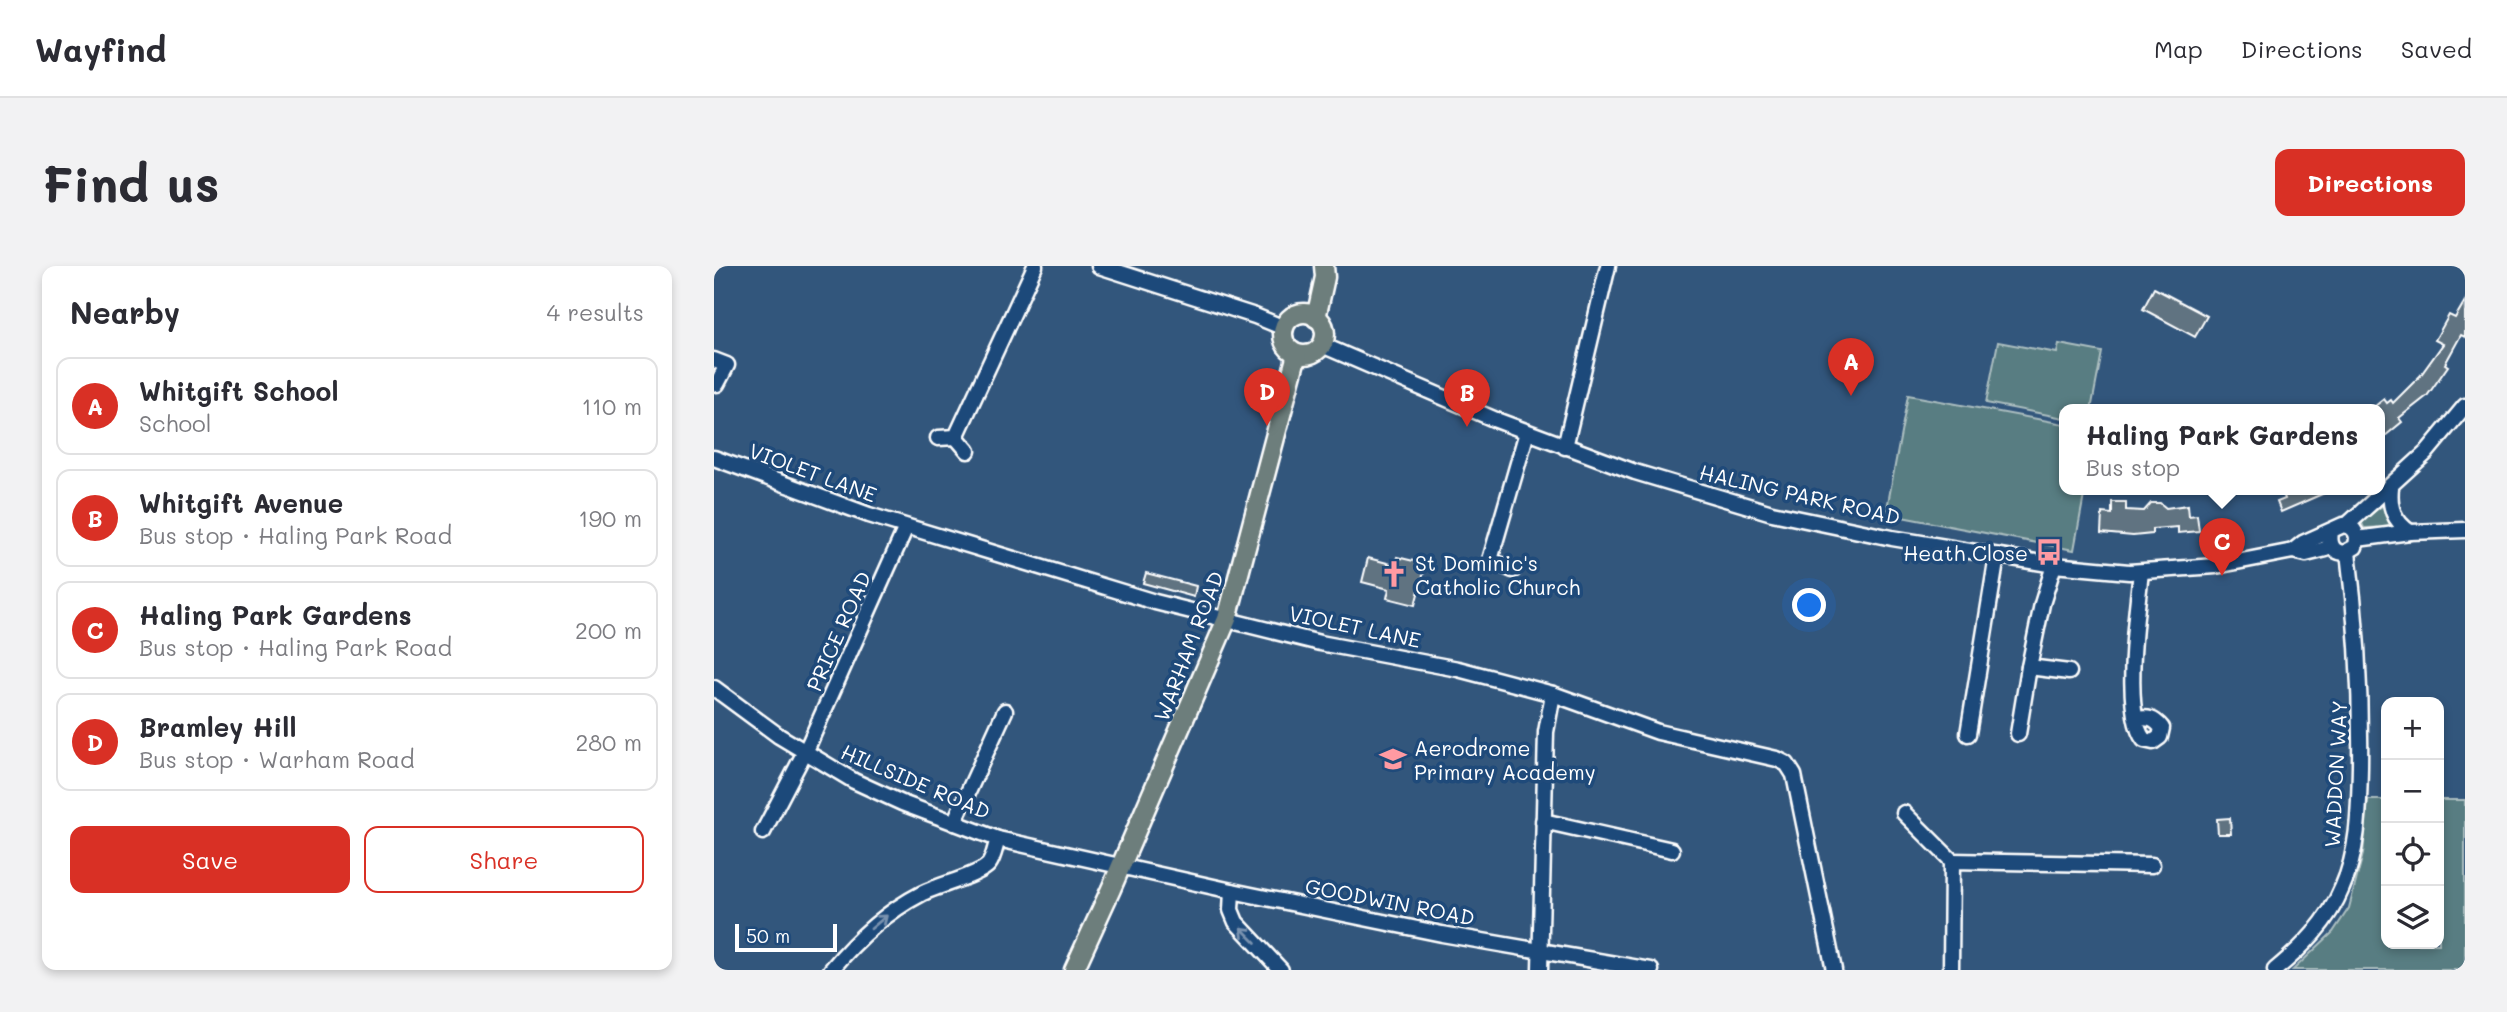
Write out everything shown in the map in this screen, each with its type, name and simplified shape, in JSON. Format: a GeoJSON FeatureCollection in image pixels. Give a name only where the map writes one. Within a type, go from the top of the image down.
{"type":"FeatureCollection","features":[{"type":"Feature","properties":{"kind":"main road"},"geometry":{"type":"LineString","coordinates":[[1316,318],[1324,282],[1324,266]]}},
{"type":"Feature","properties":{"kind":"main road"},"geometry":{"type":"LineString","coordinates":[[1303,314],[1316,318],[1325,335],[1322,345],[1315,352],[1297,354],[1290,351],[1284,342],[1283,330],[1294,316],[1303,314]]}},
{"type":"Feature","properties":{"kind":"main road","name":"WARHAM ROAD"},"geometry":{"type":"LineString","coordinates":[[1074,970],[1227,619],[1297,354]]}},
{"type":"Feature","properties":{"kind":"street"},"geometry":{"type":"LineString","coordinates":[[956,436],[1035,266]]}},
{"type":"Feature","properties":{"kind":"street"},"geometry":{"type":"LineString","coordinates":[[1099,266],[1255,316],[1283,330]]}},
{"type":"Feature","properties":{"kind":"street"},"geometry":{"type":"LineString","coordinates":[[1565,447],[1608,266]]}},
{"type":"Feature","properties":{"kind":"street","name":"HALING PARK ROAD"},"geometry":{"type":"LineString","coordinates":[[1322,345],[1565,447],[1702,494],[1772,513],[1997,556],[2108,571],[2141,572],[2216,566],[2293,551],[2306,554],[2326,549],[2331,538]]}},
{"type":"Feature","properties":{"kind":"street"},"geometry":{"type":"LineString","coordinates":[[714,360],[727,365],[718,384],[714,383]]}},
{"type":"Feature","properties":{"kind":"street"},"geometry":{"type":"LineString","coordinates":[[2385,492],[2426,453],[2465,406]]}},
{"type":"Feature","properties":{"kind":"street"},"geometry":{"type":"LineString","coordinates":[[1513,570],[1490,560],[1527,432]]}},
{"type":"Feature","properties":{"kind":"street"},"geometry":{"type":"LineString","coordinates":[[938,438],[956,436]]}},
{"type":"Feature","properties":{"kind":"street"},"geometry":{"type":"LineString","coordinates":[[956,436],[968,451]]}},
{"type":"Feature","properties":{"kind":"street","name":"VIOLET LANE"},"geometry":{"type":"LineString","coordinates":[[714,458],[906,527],[1155,602],[1320,643],[1458,669],[1553,694],[1658,732],[1765,756],[1787,765],[1796,783],[1834,970]]}},
{"type":"Feature","properties":{"kind":"street"},"geometry":{"type":"LineString","coordinates":[[2391,487],[2389,499],[2392,513],[2400,525],[2410,532]]}},
{"type":"Feature","properties":{"kind":"street"},"geometry":{"type":"LineString","coordinates":[[2347,526],[2382,495]]}},
{"type":"Feature","properties":{"kind":"street"},"geometry":{"type":"LineString","coordinates":[[2338,526],[2347,526],[2356,532],[2357,539],[2355,547],[2340,553],[2334,550],[2331,538],[2338,526]]}},
{"type":"Feature","properties":{"kind":"street","name":"PRICE ROAD"},"geometry":{"type":"LineString","coordinates":[[763,832],[805,752],[906,527]]}},
{"type":"Feature","properties":{"kind":"street"},"geometry":{"type":"LineString","coordinates":[[2357,539],[2410,532],[2465,530]]}},
{"type":"Feature","properties":{"kind":"street","name":"WADDON WAY"},"geometry":{"type":"LineString","coordinates":[[2275,970],[2306,943],[2329,913],[2346,878],[2354,847],[2359,803],[2360,703],[2348,552]]}},
{"type":"Feature","properties":{"kind":"street"},"geometry":{"type":"LineString","coordinates":[[1968,734],[1997,556]]}},
{"type":"Feature","properties":{"kind":"street"},"geometry":{"type":"LineString","coordinates":[[2018,734],[2042,604],[2054,565]]}},
{"type":"Feature","properties":{"kind":"street"},"geometry":{"type":"LineString","coordinates":[[2137,719],[2132,661],[2141,572]]}},
{"type":"Feature","properties":{"kind":"street"},"geometry":{"type":"LineString","coordinates":[[2029,667],[2069,673]]}},
{"type":"Feature","properties":{"kind":"street","name":"HILLSIDE ROAD"},"geometry":{"type":"LineString","coordinates":[[714,688],[805,752],[881,794],[998,839],[1121,867]]}},
{"type":"Feature","properties":{"kind":"street"},"geometry":{"type":"LineString","coordinates":[[1541,970],[1546,732],[1553,694]]}},
{"type":"Feature","properties":{"kind":"street"},"geometry":{"type":"LineString","coordinates":[[954,822],[1005,711]]}},
{"type":"Feature","properties":{"kind":"street"},"geometry":{"type":"LineString","coordinates":[[1904,813],[1952,861],[2152,865]]}},
{"type":"Feature","properties":{"kind":"street"},"geometry":{"type":"LineString","coordinates":[[1543,821],[1672,850]]}},
{"type":"Feature","properties":{"kind":"street"},"geometry":{"type":"LineString","coordinates":[[831,970],[855,943],[901,905],[920,894],[989,865],[998,839]]}},
{"type":"Feature","properties":{"kind":"street"},"geometry":{"type":"LineString","coordinates":[[1951,970],[1952,861]]}},
{"type":"Feature","properties":{"kind":"street","name":"GOODWIN ROAD"},"geometry":{"type":"LineString","coordinates":[[1121,867],[1442,934],[1651,970]]}},
{"type":"Feature","properties":{"kind":"street"},"geometry":{"type":"LineString","coordinates":[[1232,891],[1231,910],[1236,922],[1281,970]]}},
{"type":"Feature","properties":{"kind":"green space"},"geometry":{"type":"Polygon","coordinates":[[[1998,342],[2057,353],[2059,344],[2102,352],[2092,404],[2059,404],[2059,417],[1986,403],[1998,342]]]}},
{"type":"Feature","properties":{"kind":"green space"},"geometry":{"type":"Polygon","coordinates":[[[1908,395],[2059,423],[2059,495],[2084,495],[2074,550],[1886,514],[1908,395]]]}},
{"type":"Feature","properties":{"kind":"green space"},"geometry":{"type":"Polygon","coordinates":[[[2385,504],[2394,527],[2364,528],[2361,521],[2385,504]]]}},
{"type":"Feature","properties":{"kind":"green space"},"geometry":{"type":"Polygon","coordinates":[[[2368,800],[2381,800],[2381,949],[2444,949],[2444,800],[2465,800],[2465,970],[2293,970],[2333,932],[2349,908],[2363,854],[2368,800]]]}},
{"type":"Feature","properties":{"kind":"building"},"geometry":{"type":"Polygon","coordinates":[[[2154,288],[2207,316],[2195,337],[2143,309],[2154,288]]]}},
{"type":"Feature","properties":{"kind":"building"},"geometry":{"type":"Polygon","coordinates":[[[2465,301],[2465,337],[2461,335],[2445,364],[2448,366],[2427,396],[2399,418],[2402,422],[2385,436],[2385,404],[2378,404],[2384,399],[2387,403],[2391,400],[2393,403],[2420,376],[2443,344],[2435,340],[2449,315],[2455,318],[2465,301]]]}},
{"type":"Feature","properties":{"kind":"building"},"geometry":{"type":"Polygon","coordinates":[[[2284,495],[2320,495],[2281,512],[2277,502],[2285,499],[2284,495]]]}},
{"type":"Feature","properties":{"kind":"building"},"geometry":{"type":"Polygon","coordinates":[[[2112,502],[2126,502],[2126,510],[2144,511],[2151,503],[2160,503],[2166,508],[2188,505],[2189,516],[2197,515],[2199,531],[2178,533],[2178,527],[2152,529],[2152,534],[2133,536],[2101,533],[2102,513],[2112,514],[2112,502]]]}},
{"type":"Feature","properties":{"kind":"building","name":"St Dominic's Catholic Church"},"geometry":{"type":"Polygon","coordinates":[[[1397,557],[1426,564],[1415,605],[1387,598],[1389,589],[1362,582],[1368,558],[1395,565],[1397,557]]]}},
{"type":"Feature","properties":{"kind":"building"},"geometry":{"type":"Polygon","coordinates":[[[1146,573],[1196,586],[1194,597],[1143,583],[1146,573]]]}},
{"type":"Feature","properties":{"kind":"building"},"geometry":{"type":"Polygon","coordinates":[[[2230,818],[2231,834],[2218,834],[2217,819],[2230,818]]]}},
{"type":"Feature","properties":{"kind":"place","name":"Whitgift School"},"geometry":{"type":"Point","coordinates":[1851,396]}},
{"type":"Feature","properties":{"kind":"place","name":"Bramley Hill"},"geometry":{"type":"Point","coordinates":[1267,426]}},
{"type":"Feature","properties":{"kind":"place","name":"Whitgift Avenue"},"geometry":{"type":"Point","coordinates":[1467,427]}},
{"type":"Feature","properties":{"kind":"place","name":"Heath Close"},"geometry":{"type":"Point","coordinates":[2049,552]}},
{"type":"Feature","properties":{"kind":"place","name":"St Dominic's Catholic Church"},"geometry":{"type":"Point","coordinates":[1394,574]}},
{"type":"Feature","properties":{"kind":"place","name":"Haling Park Gardens"},"geometry":{"type":"Point","coordinates":[2222,576]}},
{"type":"Feature","properties":{"kind":"place","name":"Aerodrome Primary Academy"},"geometry":{"type":"Point","coordinates":[1393,759]}}]}
